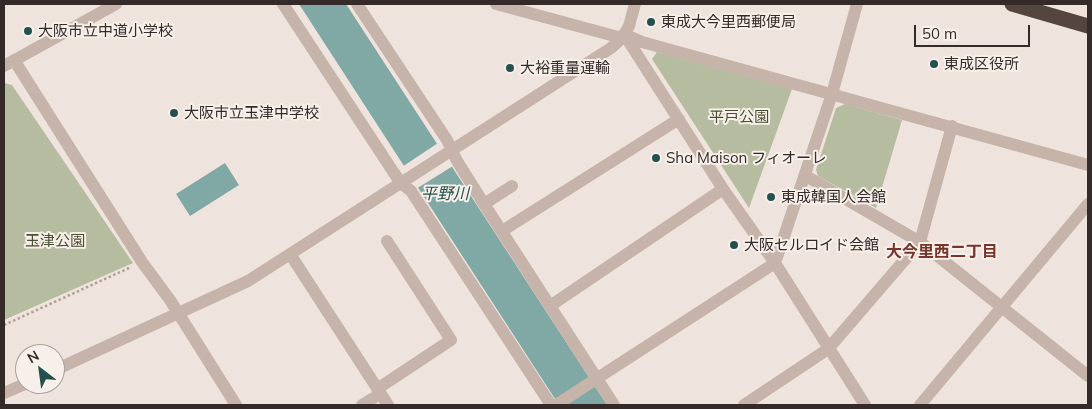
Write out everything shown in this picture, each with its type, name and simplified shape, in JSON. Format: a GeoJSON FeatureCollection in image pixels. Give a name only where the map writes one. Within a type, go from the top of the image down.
{"type":"FeatureCollection","features":[{"type":"Feature","properties":{"kind":"highway"},"geometry":{"type":"LineString","coordinates":[[1012,4],[1088,27]]}},
{"type":"Feature","properties":{"kind":"street"},"geometry":{"type":"LineString","coordinates":[[116,4],[9,63],[179,314],[236,405]]}},
{"type":"Feature","properties":{"kind":"street"},"geometry":{"type":"LineString","coordinates":[[283,4],[405,181],[551,405]]}},
{"type":"Feature","properties":{"kind":"street"},"geometry":{"type":"LineString","coordinates":[[357,4],[446,140],[448,152],[502,231],[594,380],[614,405]]}},
{"type":"Feature","properties":{"kind":"street"},"geometry":{"type":"LineString","coordinates":[[496,4],[623,36],[1088,164]]}},
{"type":"Feature","properties":{"kind":"street"},"geometry":{"type":"LineString","coordinates":[[65,365],[248,281],[610,48],[623,36],[629,26],[636,4]]}},
{"type":"Feature","properties":{"kind":"street"},"geometry":{"type":"LineString","coordinates":[[556,405],[775,263],[806,176],[832,94],[857,4]]}},
{"type":"Feature","properties":{"kind":"street"},"geometry":{"type":"LineString","coordinates":[[623,36],[723,189],[775,263],[865,405]]}},
{"type":"Feature","properties":{"kind":"street"},"geometry":{"type":"LineString","coordinates":[[502,231],[678,119]]}},
{"type":"Feature","properties":{"kind":"street"},"geometry":{"type":"LineString","coordinates":[[744,405],[828,348],[920,242],[952,126]]}},
{"type":"Feature","properties":{"kind":"street"},"geometry":{"type":"LineString","coordinates":[[806,176],[920,242],[1088,376]]}},
{"type":"Feature","properties":{"kind":"street"},"geometry":{"type":"LineString","coordinates":[[484,204],[512,186]]}},
{"type":"Feature","properties":{"kind":"street"},"geometry":{"type":"LineString","coordinates":[[550,306],[723,189]]}},
{"type":"Feature","properties":{"kind":"street"},"geometry":{"type":"LineString","coordinates":[[920,405],[1088,204]]}},
{"type":"Feature","properties":{"kind":"street"},"geometry":{"type":"LineString","coordinates":[[362,405],[450,340],[387,241]]}},
{"type":"Feature","properties":{"kind":"street"},"geometry":{"type":"LineString","coordinates":[[290,254],[388,405]]}},
{"type":"Feature","properties":{"kind":"path"},"geometry":{"type":"LineString","coordinates":[[4,325],[142,262]]}},
{"type":"Feature","properties":{"kind":"green space","name":"平戸公園"},"geometry":{"type":"Polygon","coordinates":[[[657,52],[792,89],[749,208],[652,59],[657,52]]]}},
{"type":"Feature","properties":{"kind":"green space","name":"玉津公園"},"geometry":{"type":"Polygon","coordinates":[[[4,83],[12,85],[133,263],[4,320],[4,83]]]}},
{"type":"Feature","properties":{"kind":"green space"},"geometry":{"type":"Polygon","coordinates":[[[845,104],[902,120],[876,208],[818,176],[816,170],[836,108],[845,104]]]}},
{"type":"Feature","properties":{"kind":"water","name":"平野川"},"geometry":{"type":"Polygon","coordinates":[[[299,4],[346,4],[607,405],[559,405],[299,4]]]}},
{"type":"Feature","properties":{"kind":"water"},"geometry":{"type":"Polygon","coordinates":[[[225,163],[239,185],[190,216],[176,194],[225,163]]]}},
{"type":"Feature","properties":{"kind":"pier"},"geometry":{"type":"Polygon","coordinates":[[[438,143],[453,166],[416,189],[402,167],[438,143]]]}},
{"type":"Feature","properties":{"kind":"place","name":"東成大今里西郵便局"},"geometry":{"type":"Point","coordinates":[651,22]}},
{"type":"Feature","properties":{"kind":"place","name":"大阪市立中道小学校"},"geometry":{"type":"Point","coordinates":[28,31]}},
{"type":"Feature","properties":{"kind":"place","name":"東成区役所"},"geometry":{"type":"Point","coordinates":[934,64]}},
{"type":"Feature","properties":{"kind":"place","name":"大裕重量運輸"},"geometry":{"type":"Point","coordinates":[510,68]}},
{"type":"Feature","properties":{"kind":"place","name":"大阪市立玉津中学校"},"geometry":{"type":"Point","coordinates":[174,113]}},
{"type":"Feature","properties":{"kind":"place","name":"Sha Maison フィオーレ"},"geometry":{"type":"Point","coordinates":[656,158]}},
{"type":"Feature","properties":{"kind":"place","name":"東成韓国人会館"},"geometry":{"type":"Point","coordinates":[771,197]}},
{"type":"Feature","properties":{"kind":"place","name":"大阪セルロイド会館"},"geometry":{"type":"Point","coordinates":[734,245]}},
{"type":"Feature","properties":{"kind":"district","name":"大今里西二丁目"},"geometry":{"type":"Point","coordinates":[942,252]}}]}
